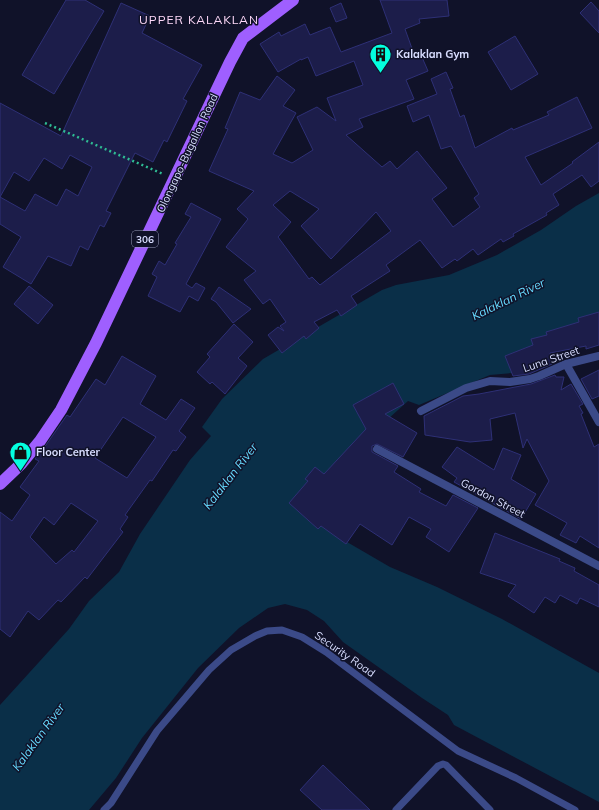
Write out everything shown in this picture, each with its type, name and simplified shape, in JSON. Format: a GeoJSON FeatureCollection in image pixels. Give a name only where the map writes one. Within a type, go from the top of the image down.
{"type":"FeatureCollection","features":[{"type":"Feature","properties":{"kind":"main road","name":"Olongapo-Bugallon Road"},"geometry":{"type":"LineString","coordinates":[[0,484],[21,464],[40,441],[61,410],[96,343],[174,178],[243,38],[293,0]]}},
{"type":"Feature","properties":{"kind":"street","name":"Luna Street"},"geometry":{"type":"LineString","coordinates":[[421,411],[466,388],[490,381],[510,382],[530,379],[566,364],[599,356]]}},
{"type":"Feature","properties":{"kind":"street"},"geometry":{"type":"LineString","coordinates":[[566,364],[599,422]]}},
{"type":"Feature","properties":{"kind":"street","name":"Gordon Street"},"geometry":{"type":"LineString","coordinates":[[377,449],[599,566]]}},
{"type":"Feature","properties":{"kind":"lane","name":"Security Road"},"geometry":{"type":"LineString","coordinates":[[104,810],[111,803],[157,731],[209,670],[231,650],[255,636],[267,631],[282,630],[302,637],[326,652],[458,751],[516,778],[575,810]]}},
{"type":"Feature","properties":{"kind":"lane"},"geometry":{"type":"LineString","coordinates":[[396,810],[438,766],[443,764],[446,765],[490,810]]}},
{"type":"Feature","properties":{"kind":"path"},"geometry":{"type":"LineString","coordinates":[[45,123],[174,178]]}},
{"type":"Feature","properties":{"kind":"water","name":"Kalaklan River"},"geometry":{"type":"Polygon","coordinates":[[[599,193],[599,318],[512,373],[490,375],[419,405],[408,401],[378,428],[319,521],[347,542],[390,567],[437,587],[502,619],[599,673],[599,802],[454,725],[448,715],[343,642],[324,621],[307,610],[285,604],[268,608],[239,628],[198,668],[142,738],[116,778],[89,810],[0,810],[0,705],[69,629],[89,601],[119,572],[140,534],[190,460],[211,436],[202,427],[222,399],[263,359],[382,290],[396,285],[449,275],[497,255],[541,230],[576,206],[599,193]]]}},
{"type":"Feature","properties":{"kind":"building"},"geometry":{"type":"Polygon","coordinates":[[[66,0],[85,0],[104,11],[54,94],[22,75],[66,0]]]}},
{"type":"Feature","properties":{"kind":"building"},"geometry":{"type":"Polygon","coordinates":[[[380,0],[447,0],[449,16],[419,19],[420,23],[405,29],[415,57],[421,55],[428,71],[406,80],[414,99],[359,119],[363,127],[346,135],[382,167],[390,161],[397,169],[417,151],[447,188],[432,199],[453,227],[480,207],[474,198],[479,194],[451,146],[441,149],[429,115],[413,122],[407,106],[437,94],[431,79],[446,72],[453,88],[450,89],[460,117],[464,115],[475,148],[512,128],[513,130],[549,115],[547,112],[577,97],[592,128],[525,157],[541,185],[573,163],[572,162],[599,142],[599,181],[591,187],[582,175],[553,194],[559,205],[546,213],[547,215],[513,234],[514,236],[503,242],[501,239],[478,255],[473,249],[457,261],[455,259],[442,268],[420,240],[386,265],[390,271],[351,296],[357,305],[341,316],[337,310],[314,322],[319,328],[306,339],[304,336],[282,353],[268,335],[278,327],[284,331],[280,326],[286,322],[270,299],[263,304],[244,280],[256,271],[226,247],[248,219],[237,209],[254,191],[209,171],[228,129],[225,128],[240,92],[260,100],[277,76],[295,90],[283,106],[296,113],[273,154],[292,163],[313,150],[297,117],[317,107],[336,121],[327,98],[363,85],[354,61],[316,76],[308,57],[301,59],[278,72],[260,44],[279,32],[281,36],[305,24],[310,35],[330,27],[341,52],[392,33],[380,0]],[[290,191],[273,205],[291,222],[278,237],[309,279],[312,277],[320,285],[391,231],[376,212],[331,259],[301,226],[319,209],[290,191]]]}},
{"type":"Feature","properties":{"kind":"building"},"geometry":{"type":"Polygon","coordinates":[[[591,2],[599,11],[599,33],[580,13],[591,2]]]}},
{"type":"Feature","properties":{"kind":"building"},"geometry":{"type":"Polygon","coordinates":[[[121,3],[150,16],[142,33],[202,65],[183,99],[187,101],[167,142],[164,140],[153,162],[135,153],[106,211],[111,213],[104,227],[100,225],[88,250],[80,246],[71,266],[48,256],[31,284],[3,267],[21,237],[0,224],[0,197],[0,103],[61,136],[121,3]],[[70,155],[62,169],[44,158],[29,181],[14,172],[0,197],[25,211],[35,194],[57,206],[66,189],[78,196],[92,167],[70,155]]]}},
{"type":"Feature","properties":{"kind":"building"},"geometry":{"type":"Polygon","coordinates":[[[341,3],[347,18],[336,22],[330,8],[341,3]]]}},
{"type":"Feature","properties":{"kind":"building"},"geometry":{"type":"Polygon","coordinates":[[[515,36],[538,74],[511,90],[488,52],[515,36]]]}},
{"type":"Feature","properties":{"kind":"building"},"geometry":{"type":"Polygon","coordinates":[[[191,203],[221,219],[186,284],[192,288],[196,283],[205,288],[198,301],[189,296],[180,312],[148,296],[157,277],[152,274],[159,261],[165,265],[177,244],[175,243],[191,217],[185,214],[191,203]]]}},
{"type":"Feature","properties":{"kind":"building"},"geometry":{"type":"Polygon","coordinates":[[[29,286],[53,305],[38,324],[14,304],[29,286]]]}},
{"type":"Feature","properties":{"kind":"building"},"geometry":{"type":"Polygon","coordinates":[[[219,287],[251,309],[233,323],[216,302],[211,299],[219,287]]]}},
{"type":"Feature","properties":{"kind":"building"},"geometry":{"type":"Polygon","coordinates":[[[599,312],[599,345],[586,349],[586,346],[550,353],[552,364],[529,374],[513,376],[505,356],[533,345],[531,339],[547,335],[546,332],[579,322],[578,318],[599,312]]]}},
{"type":"Feature","properties":{"kind":"building"},"geometry":{"type":"Polygon","coordinates":[[[234,324],[253,342],[238,358],[247,366],[225,394],[212,382],[210,384],[197,372],[210,357],[207,354],[234,324]]]}},
{"type":"Feature","properties":{"kind":"building"},"geometry":{"type":"Polygon","coordinates":[[[122,356],[156,376],[140,404],[166,420],[181,399],[195,408],[179,431],[186,437],[176,451],[173,450],[152,481],[150,480],[125,515],[128,517],[120,529],[123,532],[87,579],[85,577],[61,602],[58,600],[39,620],[28,611],[10,637],[0,629],[0,512],[12,521],[30,495],[20,487],[39,461],[35,459],[67,415],[70,417],[96,379],[105,385],[122,356]],[[123,417],[95,458],[127,478],[156,437],[123,417]],[[71,503],[54,525],[44,517],[30,537],[56,564],[72,550],[74,552],[98,521],[71,503]]]}},
{"type":"Feature","properties":{"kind":"building"},"geometry":{"type":"Polygon","coordinates":[[[599,370],[599,396],[592,399],[581,379],[599,370]]]}},
{"type":"Feature","properties":{"kind":"building"},"geometry":{"type":"Polygon","coordinates":[[[555,375],[556,377],[564,377],[561,390],[571,384],[583,404],[579,406],[583,413],[581,414],[594,447],[599,444],[599,548],[580,536],[576,543],[560,535],[567,523],[535,505],[549,481],[527,439],[523,448],[515,413],[490,419],[492,440],[470,442],[425,435],[424,416],[463,396],[531,384],[555,375]]]}},
{"type":"Feature","properties":{"kind":"building"},"geometry":{"type":"Polygon","coordinates":[[[393,383],[404,404],[385,414],[417,433],[403,457],[377,444],[372,446],[372,452],[398,466],[394,472],[421,489],[419,492],[446,506],[453,495],[478,508],[449,552],[426,537],[431,529],[409,517],[392,545],[360,524],[346,544],[321,526],[318,529],[289,503],[308,481],[305,479],[315,467],[324,474],[366,429],[353,405],[393,383]]]}},
{"type":"Feature","properties":{"kind":"building"},"geometry":{"type":"Polygon","coordinates":[[[457,447],[494,470],[503,448],[521,455],[511,479],[536,494],[521,519],[454,482],[457,478],[442,467],[457,447]]]}},
{"type":"Feature","properties":{"kind":"building"},"geometry":{"type":"Polygon","coordinates":[[[495,533],[560,559],[559,561],[575,568],[574,571],[599,585],[599,607],[580,598],[577,604],[560,595],[555,603],[545,597],[534,613],[508,596],[516,585],[480,573],[495,533]]]}},
{"type":"Feature","properties":{"kind":"building"},"geometry":{"type":"Polygon","coordinates":[[[323,765],[370,810],[322,810],[300,790],[323,765]]]}},
{"type":"Feature","properties":{"kind":"place","name":"Kalaklan Gym"},"geometry":{"type":"Point","coordinates":[381,74]}},
{"type":"Feature","properties":{"kind":"place","name":"Floor Center"},"geometry":{"type":"Point","coordinates":[21,472]}},
{"type":"Feature","properties":{"kind":"district","name":"UPPER KALAKLAN"},"geometry":{"type":"Point","coordinates":[199,19]}}]}
